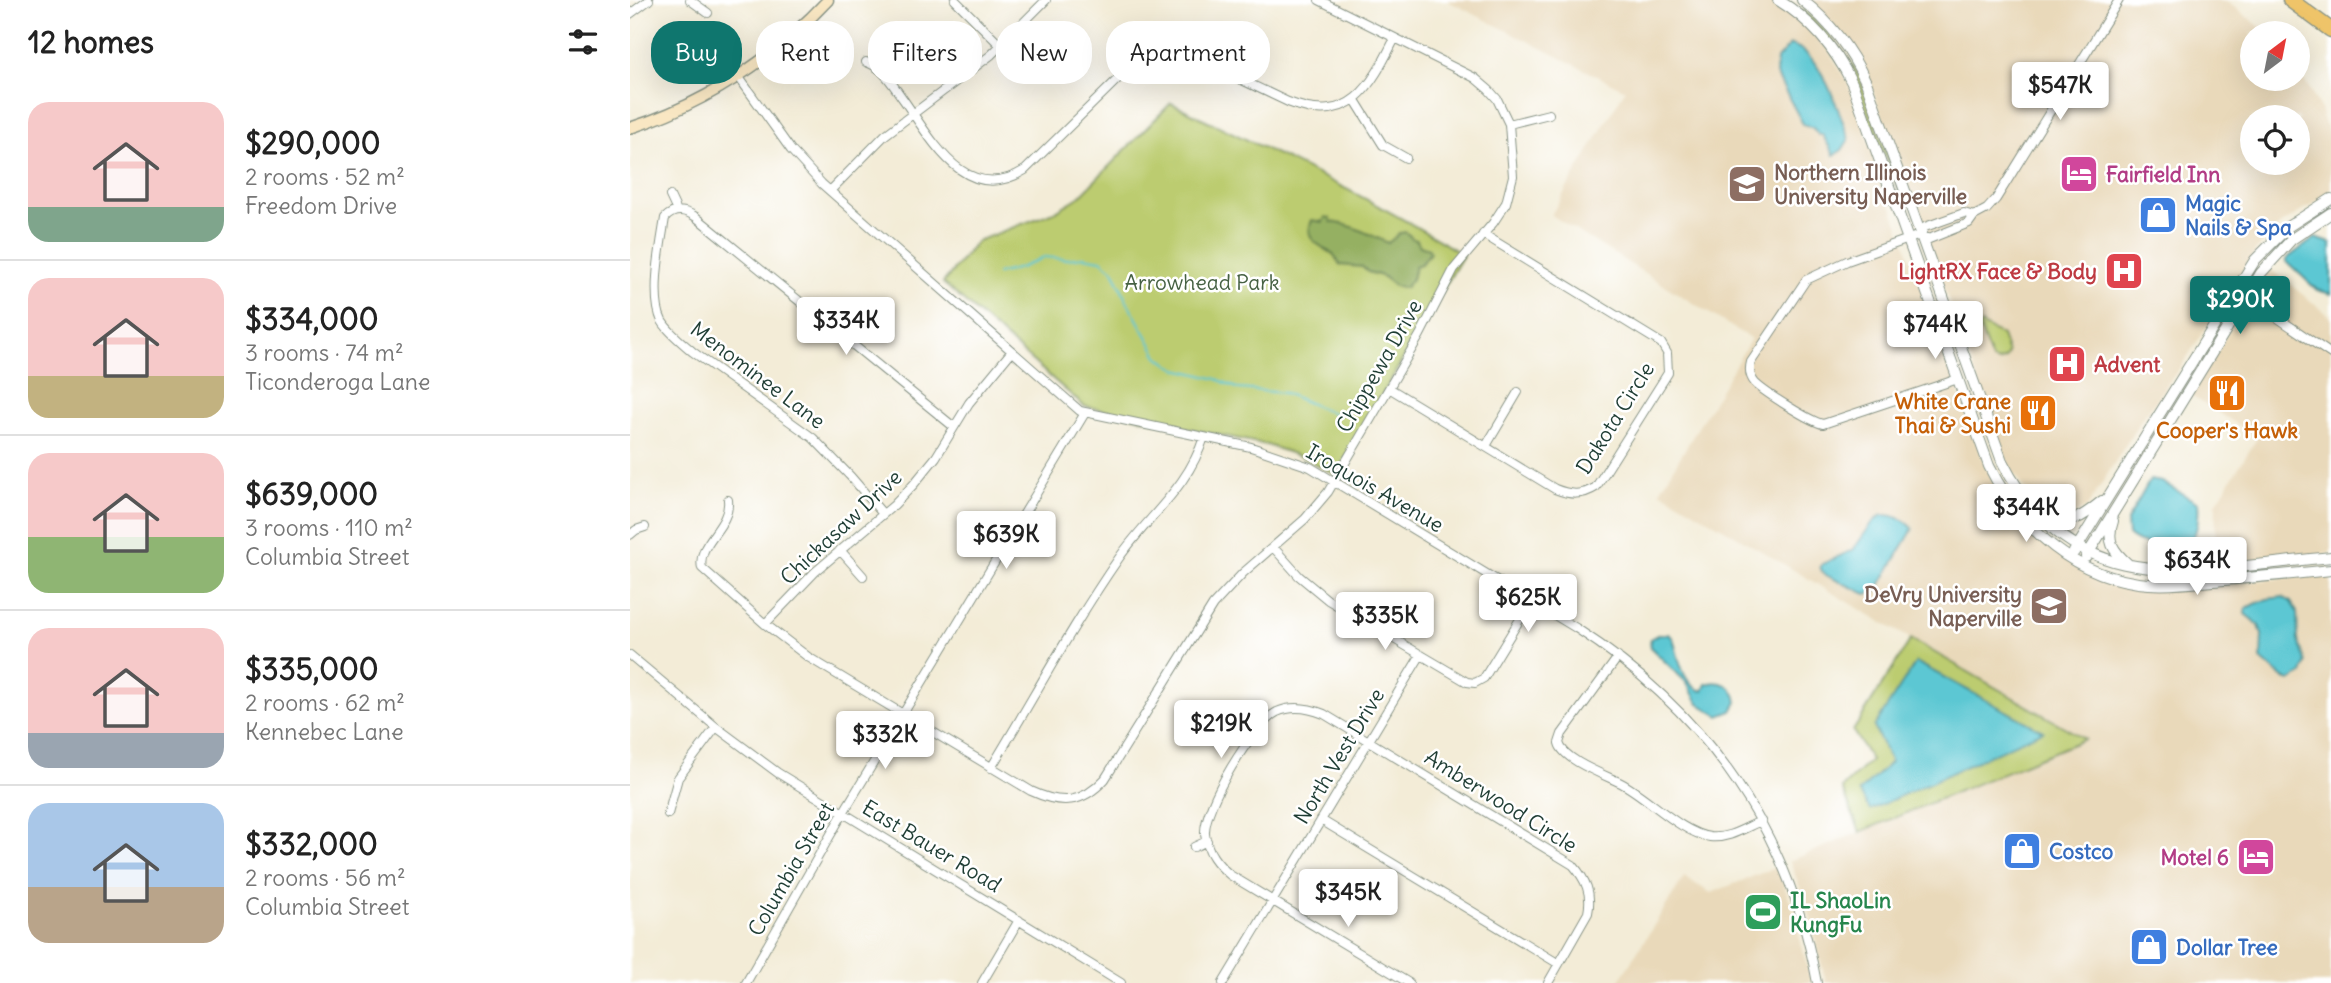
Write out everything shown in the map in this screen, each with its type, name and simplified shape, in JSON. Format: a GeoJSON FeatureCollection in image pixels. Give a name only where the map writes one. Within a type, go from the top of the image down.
{"type":"FeatureCollection","features":[{"type":"Feature","properties":{"kind":"highway"},"geometry":{"type":"LineString","coordinates":[[2290,0],[2331,30]]}},
{"type":"Feature","properties":{"kind":"main road"},"geometry":{"type":"LineString","coordinates":[[742,73],[780,47],[828,0]]}},
{"type":"Feature","properties":{"kind":"main road"},"geometry":{"type":"LineString","coordinates":[[630,128],[675,111],[724,84]]}},
{"type":"Feature","properties":{"kind":"street"},"geometry":{"type":"LineString","coordinates":[[630,14],[649,0]]}},
{"type":"Feature","properties":{"kind":"street"},"geometry":{"type":"LineString","coordinates":[[690,0],[708,13]]}},
{"type":"Feature","properties":{"kind":"street"},"geometry":{"type":"LineString","coordinates":[[955,0],[996,41]]}},
{"type":"Feature","properties":{"kind":"street"},"geometry":{"type":"LineString","coordinates":[[1025,21],[1046,0]]}},
{"type":"Feature","properties":{"kind":"street","name":"Chippewa Drive"},"geometry":{"type":"LineString","coordinates":[[991,768],[1031,792],[1061,801],[1092,791],[1105,779],[1213,605],[1243,573],[1305,519],[1328,492],[1420,335],[1454,269],[1500,213],[1510,193],[1513,168],[1509,124],[1497,99],[1484,85],[1460,70],[1319,0]]}},
{"type":"Feature","properties":{"kind":"street"},"geometry":{"type":"LineString","coordinates":[[1778,0],[1791,3],[1844,66],[1989,466],[2015,510],[2036,533],[2081,565],[2123,580],[2165,584],[2331,570]]}},
{"type":"Feature","properties":{"kind":"street"},"geometry":{"type":"LineString","coordinates":[[1802,0],[1833,30],[1861,72],[2002,461],[2018,491],[2040,518],[2077,546],[2132,567],[2181,570],[2331,557]]}},
{"type":"Feature","properties":{"kind":"street"},"geometry":{"type":"LineString","coordinates":[[1958,379],[1823,424],[1811,420],[1757,384],[1751,375],[1751,362],[1807,280],[1847,261],[1920,235],[1925,227],[1965,213],[1974,216],[1987,209],[1996,199],[2119,0]]}},
{"type":"Feature","properties":{"kind":"street"},"geometry":{"type":"LineString","coordinates":[[866,62],[885,74],[950,163],[970,177],[992,181],[1009,178],[1025,170],[1130,67],[1156,53],[1177,52],[1198,58],[1305,108],[1332,108],[1354,100],[1375,78],[1395,38]]}},
{"type":"Feature","properties":{"kind":"street"},"geometry":{"type":"LineString","coordinates":[[830,191],[870,148],[996,50]]}},
{"type":"Feature","properties":{"kind":"street","name":"Iroquois Avenue"},"geometry":{"type":"LineString","coordinates":[[742,82],[791,150],[830,191],[1085,413],[1274,453],[1310,467],[1531,601],[1618,657],[1650,682],[1696,729],[1733,775],[1761,821],[1778,855],[1801,916],[1817,983]]}},
{"type":"Feature","properties":{"kind":"street"},"geometry":{"type":"LineString","coordinates":[[1354,100],[1383,145],[1406,158]]}},
{"type":"Feature","properties":{"kind":"street"},"geometry":{"type":"LineString","coordinates":[[1509,124],[1549,114]]}},
{"type":"Feature","properties":{"kind":"street"},"geometry":{"type":"LineString","coordinates":[[670,196],[677,211],[684,211],[696,217],[954,427]]}},
{"type":"Feature","properties":{"kind":"street"},"geometry":{"type":"LineString","coordinates":[[2070,558],[2255,260],[2276,237],[2302,216],[2331,199]]}},
{"type":"Feature","properties":{"kind":"street","name":"Menominee Lane"},"geometry":{"type":"LineString","coordinates":[[677,211],[665,218],[657,285],[662,320],[693,352],[813,438],[883,514]]}},
{"type":"Feature","properties":{"kind":"street"},"geometry":{"type":"LineString","coordinates":[[2081,565],[2246,296],[2283,247],[2331,213]]}},
{"type":"Feature","properties":{"kind":"street","name":"Dakota Circle"},"geometry":{"type":"LineString","coordinates":[[1389,388],[1555,489],[1575,495],[1590,491],[1603,476],[1664,379],[1669,368],[1664,348],[1656,339],[1483,234]]}},
{"type":"Feature","properties":{"kind":"street"},"geometry":{"type":"LineString","coordinates":[[2235,289],[2331,354]]}},
{"type":"Feature","properties":{"kind":"street","name":"Chickasaw Drive"},"geometry":{"type":"LineString","coordinates":[[765,624],[806,580],[883,514],[924,472],[983,384],[1012,351]]}},
{"type":"Feature","properties":{"kind":"street"},"geometry":{"type":"LineString","coordinates":[[1486,446],[1518,392]]}},
{"type":"Feature","properties":{"kind":"street","name":"Columbia Street"},"geometry":{"type":"LineString","coordinates":[[746,983],[843,813],[1085,413]]}},
{"type":"Feature","properties":{"kind":"street"},"geometry":{"type":"LineString","coordinates":[[728,500],[726,518],[702,554],[702,568],[765,624],[808,657],[991,768],[1109,573],[1142,528],[1189,473],[1204,437]]}},
{"type":"Feature","properties":{"kind":"street"},"geometry":{"type":"LineString","coordinates":[[2040,518],[2071,521],[2084,515],[2108,496]]}},
{"type":"Feature","properties":{"kind":"street"},"geometry":{"type":"LineString","coordinates":[[2119,503],[2111,526],[2111,546],[2132,567]]}},
{"type":"Feature","properties":{"kind":"street"},"geometry":{"type":"LineString","coordinates":[[630,535],[645,527]]}},
{"type":"Feature","properties":{"kind":"street"},"geometry":{"type":"LineString","coordinates":[[1273,547],[1299,576],[1320,594],[1462,681],[1475,682],[1484,678],[1531,601]]}},
{"type":"Feature","properties":{"kind":"street"},"geometry":{"type":"LineString","coordinates":[[839,550],[863,576]]}},
{"type":"Feature","properties":{"kind":"street","name":"East Bauer Road"},"geometry":{"type":"LineString","coordinates":[[630,655],[716,727],[778,773],[1121,983]]}},
{"type":"Feature","properties":{"kind":"street","name":"North Vest Drive"},"geometry":{"type":"LineString","coordinates":[[1223,983],[1420,656]]}},
{"type":"Feature","properties":{"kind":"street"},"geometry":{"type":"LineString","coordinates":[[1618,657],[1562,734],[1559,743],[1565,754],[1623,785],[1678,822],[1705,836],[1733,834],[1761,821]]}},
{"type":"Feature","properties":{"kind":"street"},"geometry":{"type":"LineString","coordinates":[[1369,741],[1311,709],[1282,710],[1267,718],[1256,730],[1212,804],[1206,819],[1207,841],[1212,856],[1220,867],[1409,983]]}},
{"type":"Feature","properties":{"kind":"street"},"geometry":{"type":"LineString","coordinates":[[668,814],[678,778],[716,727]]}},
{"type":"Feature","properties":{"kind":"street","name":"Amberwood Circle"},"geometry":{"type":"LineString","coordinates":[[1369,741],[1573,865],[1587,885],[1590,902],[1584,924],[1548,983]]}},
{"type":"Feature","properties":{"kind":"street"},"geometry":{"type":"LineString","coordinates":[[1321,820],[1559,964]]}},
{"type":"Feature","properties":{"kind":"street"},"geometry":{"type":"LineString","coordinates":[[1194,847],[1207,841]]}},
{"type":"Feature","properties":{"kind":"street"},"geometry":{"type":"LineString","coordinates":[[982,983],[1019,920]]}},
{"type":"Feature","properties":{"kind":"shaded area"},"geometry":{"type":"Polygon","coordinates":[[[1446,0],[1770,0],[1784,8],[1798,18],[1827,48],[1847,82],[1984,464],[2003,500],[2032,535],[2088,576],[2129,588],[2166,590],[2331,574],[2331,983],[1826,983],[1810,915],[1790,861],[2085,739],[1660,491],[1751,339],[1551,215],[1625,90],[1446,0]]]}},
{"type":"Feature","properties":{"kind":"shaded area"},"geometry":{"type":"Polygon","coordinates":[[[1807,0],[2225,0],[2252,21],[2240,21],[2240,91],[2310,90],[2319,106],[2331,141],[2331,192],[2283,223],[2256,250],[2184,362],[2140,422],[2087,507],[2074,515],[2060,516],[2047,510],[2027,491],[2009,466],[1868,78],[1807,0]]]}},
{"type":"Feature","properties":{"kind":"shaded area"},"geometry":{"type":"Polygon","coordinates":[[[2269,268],[2331,317],[2331,553],[2215,563],[2216,503],[2258,437],[2190,395],[2269,268]]]}},
{"type":"Feature","properties":{"kind":"shaded area"},"geometry":{"type":"Polygon","coordinates":[[[1777,867],[1792,906],[1811,983],[1618,983],[1684,877],[1711,893],[1777,867]]]}},
{"type":"Feature","properties":{"kind":"green space"},"geometry":{"type":"Polygon","coordinates":[[[1804,10],[1840,48],[1858,73],[1911,220],[1856,84],[1802,12],[1804,10]]]}},
{"type":"Feature","properties":{"kind":"green space","name":"Arrowhead Park"},"geometry":{"type":"Polygon","coordinates":[[[1171,103],[1356,194],[1463,255],[1336,475],[1302,457],[1267,445],[1084,406],[943,283],[977,241],[1054,212],[1079,197],[1171,103]]]}},
{"type":"Feature","properties":{"kind":"green space"},"geometry":{"type":"Polygon","coordinates":[[[1325,217],[1330,218],[1331,222],[1352,227],[1388,243],[1400,233],[1406,232],[1417,240],[1420,246],[1429,249],[1430,253],[1421,264],[1415,266],[1412,279],[1405,288],[1395,286],[1382,276],[1362,267],[1340,265],[1334,255],[1315,242],[1310,233],[1312,220],[1323,222],[1325,217]]]}},
{"type":"Feature","properties":{"kind":"green space"},"geometry":{"type":"Polygon","coordinates":[[[1981,324],[2002,336],[2008,353],[2005,359],[1998,362],[1992,360],[1979,327],[1981,324]]]}},
{"type":"Feature","properties":{"kind":"green space"},"geometry":{"type":"Polygon","coordinates":[[[1911,639],[2085,739],[1860,832],[1842,788],[1871,760],[1853,731],[1911,639]]]}},
{"type":"Feature","properties":{"kind":"water"},"geometry":{"type":"Polygon","coordinates":[[[1790,45],[1801,49],[1811,58],[1834,99],[1849,139],[1842,150],[1834,155],[1822,134],[1819,135],[1813,128],[1803,124],[1776,74],[1777,59],[1790,45]]]}},
{"type":"Feature","properties":{"kind":"water"},"geometry":{"type":"Polygon","coordinates":[[[2315,238],[2331,243],[2331,294],[2317,290],[2286,261],[2315,238]]]}},
{"type":"Feature","properties":{"kind":"water"},"geometry":{"type":"Polygon","coordinates":[[[2150,480],[2162,482],[2198,503],[2196,530],[2187,542],[2170,546],[2151,545],[2128,535],[2127,521],[2150,480]]]}},
{"type":"Feature","properties":{"kind":"water"},"geometry":{"type":"Polygon","coordinates":[[[1882,515],[1899,518],[1913,529],[1876,592],[1866,594],[1823,574],[1820,567],[1822,564],[1853,550],[1873,522],[1882,515]]]}},
{"type":"Feature","properties":{"kind":"water"},"geometry":{"type":"Polygon","coordinates":[[[2283,597],[2291,602],[2297,612],[2298,640],[2306,663],[2302,674],[2290,681],[2261,659],[2262,635],[2259,625],[2245,614],[2246,608],[2267,599],[2283,597]]]}},
{"type":"Feature","properties":{"kind":"water"},"geometry":{"type":"Polygon","coordinates":[[[1659,634],[1668,634],[1673,638],[1682,669],[1696,688],[1703,691],[1706,684],[1717,682],[1730,688],[1737,702],[1732,711],[1719,716],[1699,704],[1686,682],[1651,648],[1650,639],[1659,634]]]}},
{"type":"Feature","properties":{"kind":"water"},"geometry":{"type":"Polygon","coordinates":[[[1916,662],[2043,731],[1870,810],[1859,792],[1891,762],[1874,727],[1916,662]]]}},
{"type":"Feature","properties":{"kind":"waterway"},"geometry":{"type":"LineString","coordinates":[[997,274],[1020,268],[1044,257],[1084,257],[1101,260],[1113,270],[1158,356],[1168,364],[1177,369],[1217,379],[1239,389],[1285,393],[1335,414]]}},
{"type":"Feature","properties":{"kind":"place","name":"Fairfield Inn"},"geometry":{"type":"Point","coordinates":[2079,174]}},
{"type":"Feature","properties":{"kind":"place","name":"Northern Illinois University Naperville"},"geometry":{"type":"Point","coordinates":[1747,184]}},
{"type":"Feature","properties":{"kind":"place","name":"Magic Nails & Spa"},"geometry":{"type":"Point","coordinates":[2158,215]}},
{"type":"Feature","properties":{"kind":"place","name":"LightRX Face & Body"},"geometry":{"type":"Point","coordinates":[2124,271]}},
{"type":"Feature","properties":{"kind":"place","name":"Advent"},"geometry":{"type":"Point","coordinates":[2067,364]}},
{"type":"Feature","properties":{"kind":"place","name":"Cooper's Hawk"},"geometry":{"type":"Point","coordinates":[2227,393]}},
{"type":"Feature","properties":{"kind":"place","name":"White Crane Thai & Sushi"},"geometry":{"type":"Point","coordinates":[2038,413]}},
{"type":"Feature","properties":{"kind":"place","name":"DeVry University Naperville"},"geometry":{"type":"Point","coordinates":[2049,606]}},
{"type":"Feature","properties":{"kind":"place","name":"Costco"},"geometry":{"type":"Point","coordinates":[2022,851]}},
{"type":"Feature","properties":{"kind":"place","name":"Motel 6"},"geometry":{"type":"Point","coordinates":[2256,857]}},
{"type":"Feature","properties":{"kind":"place","name":"IL ShaoLin KungFu"},"geometry":{"type":"Point","coordinates":[1763,912]}},
{"type":"Feature","properties":{"kind":"place","name":"Dollar Tree"},"geometry":{"type":"Point","coordinates":[2149,947]}}]}
